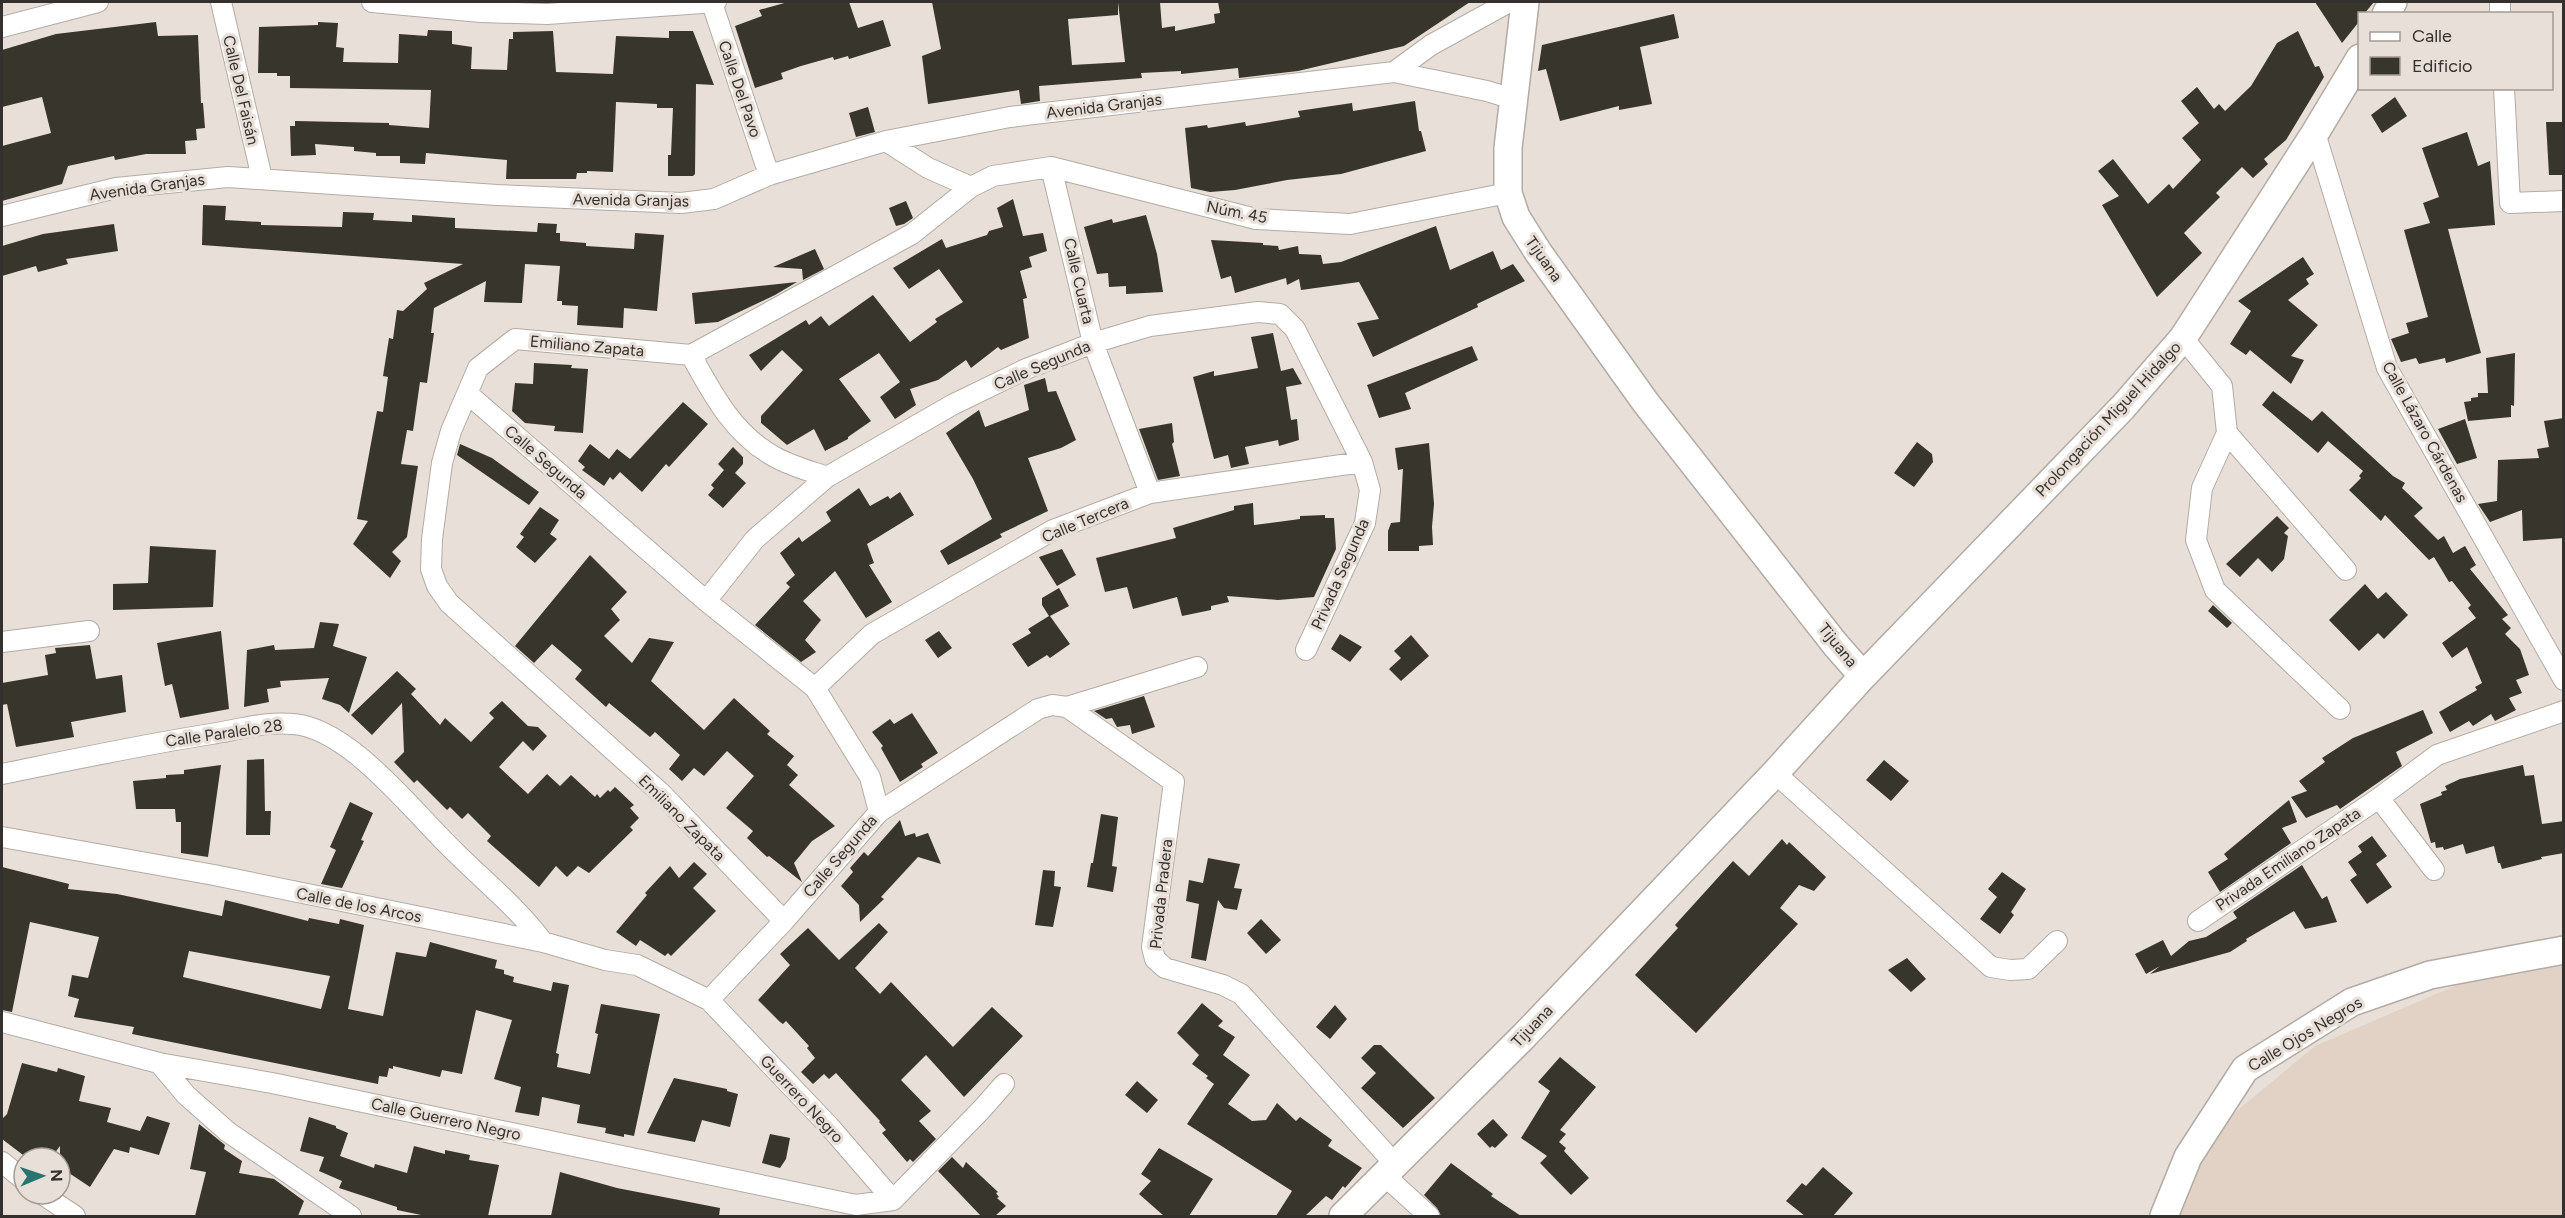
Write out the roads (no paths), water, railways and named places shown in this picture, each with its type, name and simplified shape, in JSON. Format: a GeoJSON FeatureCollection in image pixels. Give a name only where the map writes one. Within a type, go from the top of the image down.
{"type":"FeatureCollection","features":[{"type":"Feature","properties":{"kind":"main road","name":"Tijuana"},"geometry":{"type":"LineString","coordinates":[[1343,1216],[1524,1036],[1775,773],[1863,676],[1835,644],[1646,403],[1538,252],[1516,217],[1508,193],[1508,148],[1525,2]]}},
{"type":"Feature","properties":{"kind":"main road","name":"Prolongación Miguel Hidalgo"},"geometry":{"type":"LineString","coordinates":[[1863,676],[2123,406],[2183,338],[2315,133],[2358,61]]}},
{"type":"Feature","properties":{"kind":"main road","name":"Calle Ojos Negros"},"geometry":{"type":"LineString","coordinates":[[2164,1216],[2188,1157],[2245,1069],[2352,1002],[2430,975],[2564,950]]}},
{"type":"Feature","properties":{"kind":"street"},"geometry":{"type":"LineString","coordinates":[[2,27],[98,2]]}},
{"type":"Feature","properties":{"kind":"street","name":"Calle Del Faisán"},"geometry":{"type":"LineString","coordinates":[[221,2],[262,178]]}},
{"type":"Feature","properties":{"kind":"street"},"geometry":{"type":"LineString","coordinates":[[372,2],[481,12],[547,14],[714,2]]}},
{"type":"Feature","properties":{"kind":"street","name":"Calle Del Pavo"},"geometry":{"type":"LineString","coordinates":[[714,2],[769,175]]}},
{"type":"Feature","properties":{"kind":"street","name":"Avenida Granjas"},"geometry":{"type":"LineString","coordinates":[[1394,72],[1431,45],[1509,2]]}},
{"type":"Feature","properties":{"kind":"street","name":"Avenida Granjas"},"geometry":{"type":"LineString","coordinates":[[2,216],[116,188],[228,177],[497,195],[681,203],[714,199],[769,175],[886,141],[1010,117],[1394,72],[1487,91],[1513,99]]}},
{"type":"Feature","properties":{"kind":"street"},"geometry":{"type":"LineString","coordinates":[[2504,90],[2510,203],[2564,201]]}},
{"type":"Feature","properties":{"kind":"street","name":"Calle Lázaro Cárdenas"},"geometry":{"type":"LineString","coordinates":[[2315,133],[2387,368],[2564,680]]}},
{"type":"Feature","properties":{"kind":"street"},"geometry":{"type":"LineString","coordinates":[[827,477],[776,458],[746,438],[727,415],[691,356],[912,234],[971,187],[928,168],[886,141]]}},
{"type":"Feature","properties":{"kind":"street","name":"Núm. 45"},"geometry":{"type":"LineString","coordinates":[[971,187],[993,176],[1051,167],[1256,219],[1350,224],[1508,193]]}},
{"type":"Feature","properties":{"kind":"street","name":"Calle Cuarta"},"geometry":{"type":"LineString","coordinates":[[1051,167],[1093,343],[1150,493]]}},
{"type":"Feature","properties":{"kind":"street","name":"Calle Segunda"},"geometry":{"type":"LineString","coordinates":[[706,601],[755,539],[827,477],[952,405],[1026,369],[1093,343],[1150,326],[1258,312],[1280,314],[1295,329],[1362,462]]}},
{"type":"Feature","properties":{"kind":"street"},"geometry":{"type":"LineString","coordinates":[[2183,338],[2222,386],[2227,433],[2202,488],[2196,540],[2215,590],[2340,709]]}},
{"type":"Feature","properties":{"kind":"street","name":"Emiliano Zapata"},"geometry":{"type":"LineString","coordinates":[[691,356],[515,339],[478,368],[451,431],[442,463],[432,539],[431,569],[436,586],[449,603],[662,794],[784,921]]}},
{"type":"Feature","properties":{"kind":"street","name":"Calle Segunda"},"geometry":{"type":"LineString","coordinates":[[468,394],[706,601],[815,688],[870,777],[879,812],[784,921],[709,1000]]}},
{"type":"Feature","properties":{"kind":"street"},"geometry":{"type":"LineString","coordinates":[[2227,433],[2346,570]]}},
{"type":"Feature","properties":{"kind":"street","name":"Calle Tercera"},"geometry":{"type":"LineString","coordinates":[[815,688],[872,634],[1053,530],[1150,493],[1362,462]]}},
{"type":"Feature","properties":{"kind":"street","name":"Privada Segunda"},"geometry":{"type":"LineString","coordinates":[[1306,650],[1365,523],[1370,489],[1362,462]]}},
{"type":"Feature","properties":{"kind":"street"},"geometry":{"type":"LineString","coordinates":[[2,642],[89,631]]}},
{"type":"Feature","properties":{"kind":"street"},"geometry":{"type":"LineString","coordinates":[[879,812],[1038,709],[1052,705],[1067,707],[1197,667]]}},
{"type":"Feature","properties":{"kind":"street","name":"Privada Pradera"},"geometry":{"type":"LineString","coordinates":[[1067,707],[1174,782],[1152,947],[1155,959],[1165,968],[1223,985],[1241,994],[1389,1169]]}},
{"type":"Feature","properties":{"kind":"street","name":"Privada Emiliano Zapata"},"geometry":{"type":"LineString","coordinates":[[2198,921],[2379,798],[2437,755],[2564,711]]}},
{"type":"Feature","properties":{"kind":"street","name":"Calle Paralelo 28"},"geometry":{"type":"LineString","coordinates":[[2,774],[103,753],[262,726],[293,724],[317,729],[349,750],[395,790],[451,849],[530,924],[543,942]]}},
{"type":"Feature","properties":{"kind":"street"},"geometry":{"type":"LineString","coordinates":[[1775,773],[1991,967],[2010,970],[2028,969],[2056,941]]}},
{"type":"Feature","properties":{"kind":"street"},"geometry":{"type":"LineString","coordinates":[[2379,798],[2434,870]]}},
{"type":"Feature","properties":{"kind":"street","name":"Calle de los Arcos"},"geometry":{"type":"LineString","coordinates":[[2,837],[214,875],[543,942],[605,960],[637,965],[709,1000]]}},
{"type":"Feature","properties":{"kind":"street","name":"Guerrero Negro"},"geometry":{"type":"LineString","coordinates":[[709,1000],[829,1126],[893,1200]]}},
{"type":"Feature","properties":{"kind":"street","name":"Calle Guerrero Negro"},"geometry":{"type":"LineString","coordinates":[[2,1022],[159,1063],[272,1083],[856,1204],[893,1200]]}},
{"type":"Feature","properties":{"kind":"street"},"geometry":{"type":"LineString","coordinates":[[159,1063],[186,1095],[228,1132],[351,1216]]}},
{"type":"Feature","properties":{"kind":"street"},"geometry":{"type":"LineString","coordinates":[[893,1200],[982,1110],[1004,1084]]}},
{"type":"Feature","properties":{"kind":"street"},"geometry":{"type":"LineString","coordinates":[[1389,1169],[1429,1216]]}},
{"type":"Feature","properties":{"kind":"street"},"geometry":{"type":"LineString","coordinates":[[53,1206],[75,1216]]}}]}
